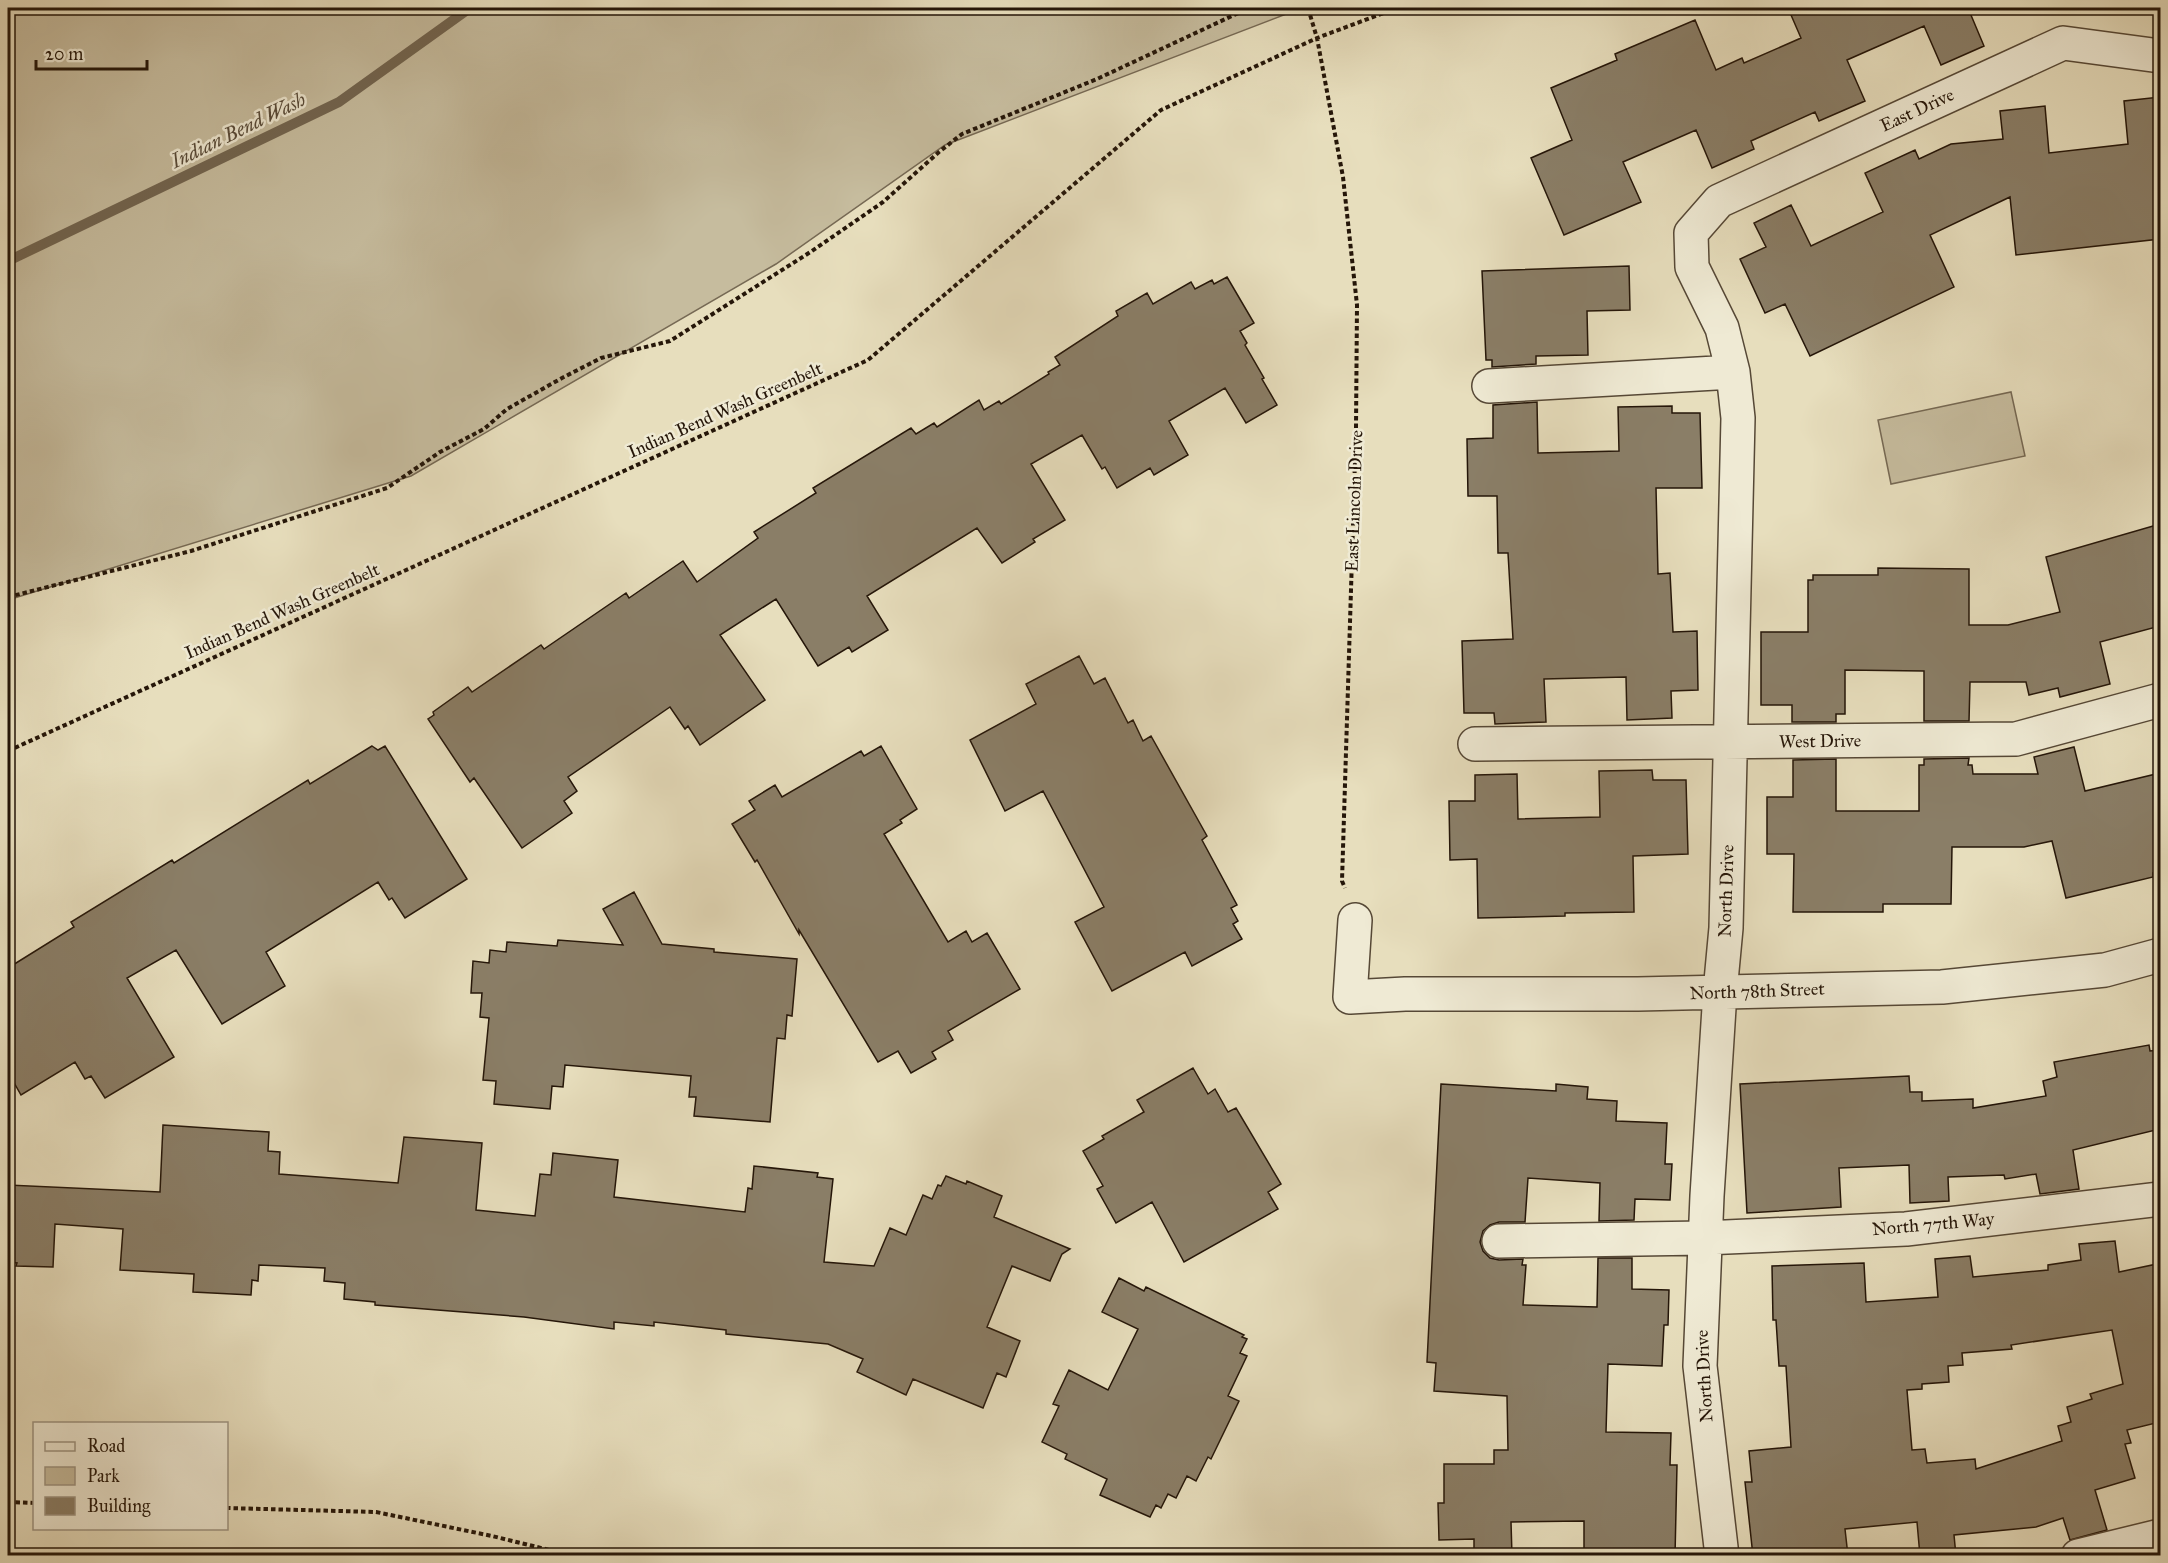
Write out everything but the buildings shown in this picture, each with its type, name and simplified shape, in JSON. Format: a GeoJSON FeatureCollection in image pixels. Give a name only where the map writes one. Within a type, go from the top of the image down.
{"type":"FeatureCollection","features":[{"type":"Feature","properties":{"kind":"street","name":"East Drive"},"geometry":{"type":"LineString","coordinates":[[1691,232],[1719,201],[2062,42],[2160,56]]}},
{"type":"Feature","properties":{"kind":"street","name":"North Drive"},"geometry":{"type":"LineString","coordinates":[[1691,232],[1692,267],[1722,328],[1733,372],[1738,418],[1726,928],[1704,1238],[1700,1366],[1722,1556]]}},
{"type":"Feature","properties":{"kind":"street"},"geometry":{"type":"LineString","coordinates":[[1489,386],[1733,372]]}},
{"type":"Feature","properties":{"kind":"street","name":"West Drive"},"geometry":{"type":"LineString","coordinates":[[1475,744],[2016,739],[2160,700]]}},
{"type":"Feature","properties":{"kind":"street","name":"North 78th Street"},"geometry":{"type":"LineString","coordinates":[[1355,920],[1350,997],[1405,994],[1720,992],[1942,987],[2105,970],[2160,955]]}},
{"type":"Feature","properties":{"kind":"street","name":"North 77th Way"},"geometry":{"type":"LineString","coordinates":[[1499,1241],[1704,1238],[1906,1229],[2160,1199]]}},
{"type":"Feature","properties":{"kind":"street"},"geometry":{"type":"LineString","coordinates":[[2078,1556],[2160,1536]]}},
{"type":"Feature","properties":{"kind":"path"},"geometry":{"type":"LineString","coordinates":[[8,597],[191,551],[387,488],[440,452],[484,429],[507,409],[562,378],[601,358],[670,340],[680,334],[812,251],[884,202],[962,134],[1097,79],[1249,8]]}},
{"type":"Feature","properties":{"kind":"path","name":"East Lincoln Drive"},"geometry":{"type":"LineString","coordinates":[[1308,8],[1317,38],[1343,177],[1357,305],[1356,428],[1342,882],[1352,900],[1355,920]]}},
{"type":"Feature","properties":{"kind":"path","name":"Indian Bend Wash Greenbelt"},"geometry":{"type":"LineString","coordinates":[[8,751],[868,360],[1161,110],[1317,38],[1397,8]]}},
{"type":"Feature","properties":{"kind":"path"},"geometry":{"type":"LineString","coordinates":[[8,1502],[33,1503]]}},
{"type":"Feature","properties":{"kind":"path"},"geometry":{"type":"LineString","coordinates":[[228,1508],[376,1512],[574,1556]]}},
{"type":"Feature","properties":{"kind":"green space"},"geometry":{"type":"Polygon","coordinates":[[[8,8],[1302,8],[945,145],[776,264],[411,476],[8,600],[8,8]]]}},
{"type":"Feature","properties":{"kind":"green space"},"geometry":{"type":"Polygon","coordinates":[[[2011,392],[2025,456],[1891,484],[1878,420],[2011,392]]]}},
{"type":"Feature","properties":{"kind":"waterway","name":"Indian Bend Wash"},"geometry":{"type":"LineString","coordinates":[[8,261],[339,102],[470,8]]}}]}
